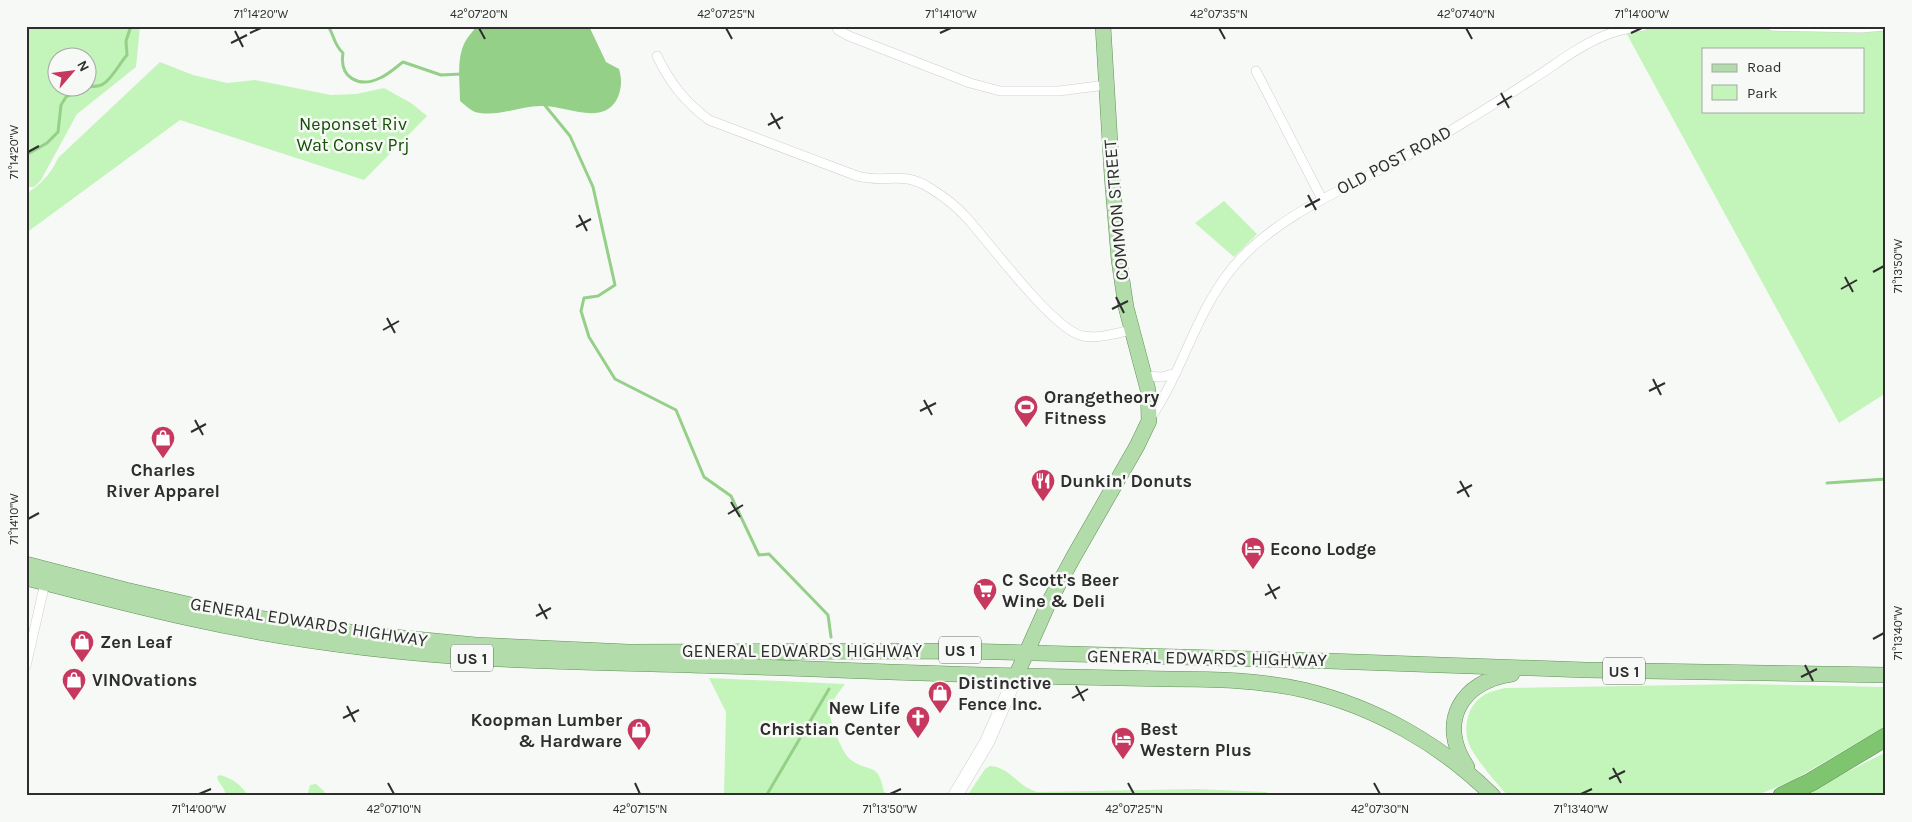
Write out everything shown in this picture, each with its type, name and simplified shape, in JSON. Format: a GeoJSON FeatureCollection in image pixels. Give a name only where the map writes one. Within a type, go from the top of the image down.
{"type":"FeatureCollection","features":[{"type":"Feature","properties":{"kind":"highway"},"geometry":{"type":"LineString","coordinates":[[1782,796],[1811,782],[1886,737]]}},
{"type":"Feature","properties":{"kind":"main road","name":"COMMON STREET"},"geometry":{"type":"LineString","coordinates":[[1103,26],[1119,260],[1126,307],[1149,395],[1149,421]]}},
{"type":"Feature","properties":{"kind":"main road","name":"OLD POST ROAD"},"geometry":{"type":"LineString","coordinates":[[955,796],[991,736],[1049,602],[1137,446],[1149,421]]}},
{"type":"Feature","properties":{"kind":"main road","name":"GENERAL EDWARDS HIGHWAY"},"geometry":{"type":"LineString","coordinates":[[26,564],[126,590],[226,612],[363,634],[539,649],[630,652],[955,650],[1329,660],[1586,670],[1886,675]]}},
{"type":"Feature","properties":{"kind":"main road","name":"GENERAL EDWARDS HIGHWAY"},"geometry":{"type":"LineString","coordinates":[[26,578],[123,603],[224,625],[312,640],[441,655],[539,662],[1016,676],[1234,680],[1268,683],[1301,690],[1349,704],[1395,724],[1433,746],[1475,778],[1493,796]]}},
{"type":"Feature","properties":{"kind":"main road"},"geometry":{"type":"LineString","coordinates":[[1475,778],[1461,757],[1454,734],[1456,713],[1470,690],[1484,681],[1504,675],[1586,670]]}},
{"type":"Feature","properties":{"kind":"street"},"geometry":{"type":"LineString","coordinates":[[836,26],[838,30],[849,36],[984,88],[1008,92],[1059,90],[1106,85]]}},
{"type":"Feature","properties":{"kind":"street","name":"OLD POST ROAD"},"geometry":{"type":"LineString","coordinates":[[1149,421],[1163,400],[1208,305],[1234,267],[1249,251],[1270,234],[1322,199],[1430,143],[1588,43],[1607,34],[1642,26]]}},
{"type":"Feature","properties":{"kind":"street"},"geometry":{"type":"LineString","coordinates":[[1772,26],[1861,28],[1885,26]]}},
{"type":"Feature","properties":{"kind":"street"},"geometry":{"type":"LineString","coordinates":[[657,56],[674,87],[690,106],[709,120],[857,176],[868,179],[908,178],[929,187],[965,216],[1045,309],[1068,330],[1082,336],[1132,330]]}},
{"type":"Feature","properties":{"kind":"street"},"geometry":{"type":"LineString","coordinates":[[1256,71],[1322,199]]}},
{"type":"Feature","properties":{"kind":"street"},"geometry":{"type":"LineString","coordinates":[[1144,376],[1162,377],[1176,373]]}},
{"type":"Feature","properties":{"kind":"street"},"geometry":{"type":"LineString","coordinates":[[26,666],[45,583]]}},
{"type":"Feature","properties":{"kind":"green space"},"geometry":{"type":"Polygon","coordinates":[[[26,26],[140,26],[136,67],[98,97],[98,48],[48,48],[48,98],[97,98],[77,114],[41,180],[34,187],[26,187],[26,26]]]}},
{"type":"Feature","properties":{"kind":"green space"},"geometry":{"type":"Polygon","coordinates":[[[1682,26],[1886,26],[1886,393],[1839,423],[1624,29],[1682,26]]]}},
{"type":"Feature","properties":{"kind":"green space","name":"Neponset Riv Wat Consv Prj"},"geometry":{"type":"Polygon","coordinates":[[[160,62],[193,75],[227,83],[255,80],[331,95],[356,94],[384,88],[411,103],[427,116],[364,180],[180,120],[26,233],[26,194],[45,178],[58,158],[160,62]]]}},
{"type":"Feature","properties":{"kind":"green space"},"geometry":{"type":"Polygon","coordinates":[[[1224,201],[1257,234],[1234,257],[1195,223],[1224,201]]]}},
{"type":"Feature","properties":{"kind":"green space"},"geometry":{"type":"Polygon","coordinates":[[[709,678],[845,684],[830,708],[830,716],[837,737],[848,757],[876,772],[882,782],[884,792],[893,796],[724,796],[726,712],[709,678]]]}},
{"type":"Feature","properties":{"kind":"green space"},"geometry":{"type":"Polygon","coordinates":[[[1744,684],[1886,687],[1886,726],[1792,781],[1755,796],[1508,796],[1476,756],[1467,738],[1466,725],[1472,707],[1486,694],[1505,688],[1744,684]]]}},
{"type":"Feature","properties":{"kind":"green space"},"geometry":{"type":"Polygon","coordinates":[[[1886,752],[1886,796],[1802,796],[1806,793],[1886,752]]]}},
{"type":"Feature","properties":{"kind":"green space"},"geometry":{"type":"Polygon","coordinates":[[[990,766],[1009,773],[1024,786],[1037,792],[1197,789],[1266,792],[1274,796],[967,796],[985,769],[990,766]]]}},
{"type":"Feature","properties":{"kind":"green space"},"geometry":{"type":"Polygon","coordinates":[[[220,775],[236,783],[248,796],[226,796],[217,777],[220,775]]]}},
{"type":"Feature","properties":{"kind":"green space"},"geometry":{"type":"Polygon","coordinates":[[[316,784],[324,791],[326,796],[307,796],[310,785],[316,784]]]}},
{"type":"Feature","properties":{"kind":"shaded area"},"geometry":{"type":"Polygon","coordinates":[[[476,26],[589,26],[606,62],[619,69],[621,84],[617,99],[611,107],[593,113],[543,106],[492,113],[473,111],[460,101],[459,71],[462,49],[476,26]]]}},
{"type":"Feature","properties":{"kind":"waterway"},"geometry":{"type":"LineString","coordinates":[[98,86],[106,82],[127,55],[126,41],[131,26]]}},
{"type":"Feature","properties":{"kind":"waterway"},"geometry":{"type":"LineString","coordinates":[[328,26],[343,53],[344,69],[352,79],[365,82],[372,81],[380,78],[403,62],[441,75],[462,74]]}},
{"type":"Feature","properties":{"kind":"waterway"},"geometry":{"type":"LineString","coordinates":[[26,155],[47,143],[58,132],[61,105],[65,98]]}},
{"type":"Feature","properties":{"kind":"waterway"},"geometry":{"type":"LineString","coordinates":[[543,103],[570,136],[593,187],[615,285],[598,296],[584,298],[581,311],[589,337],[615,379],[676,410],[704,477],[731,496],[759,555],[769,554],[828,615],[831,637]]}},
{"type":"Feature","properties":{"kind":"waterway"},"geometry":{"type":"LineString","coordinates":[[1827,483],[1886,479]]}},
{"type":"Feature","properties":{"kind":"waterway"},"geometry":{"type":"LineString","coordinates":[[766,796],[829,689]]}},
{"type":"Feature","properties":{"kind":"place","name":"Orangetheory Fitness"},"geometry":{"type":"Point","coordinates":[1026,428]}},
{"type":"Feature","properties":{"kind":"place","name":"Charles River Apparel"},"geometry":{"type":"Point","coordinates":[163,459]}},
{"type":"Feature","properties":{"kind":"place","name":"Dunkin' Donuts"},"geometry":{"type":"Point","coordinates":[1043,502]}},
{"type":"Feature","properties":{"kind":"place","name":"Econo Lodge"},"geometry":{"type":"Point","coordinates":[1253,570]}},
{"type":"Feature","properties":{"kind":"place","name":"C Scott's Beer Wine & Deli"},"geometry":{"type":"Point","coordinates":[985,611]}},
{"type":"Feature","properties":{"kind":"place","name":"Zen Leaf"},"geometry":{"type":"Point","coordinates":[82,663]}},
{"type":"Feature","properties":{"kind":"place","name":"VINOvations"},"geometry":{"type":"Point","coordinates":[74,701]}},
{"type":"Feature","properties":{"kind":"place","name":"Distinctive Fence Inc."},"geometry":{"type":"Point","coordinates":[940,714]}},
{"type":"Feature","properties":{"kind":"place","name":"New Life Christian Center"},"geometry":{"type":"Point","coordinates":[918,739]}},
{"type":"Feature","properties":{"kind":"place","name":"Koopman Lumber & Hardware"},"geometry":{"type":"Point","coordinates":[639,751]}},
{"type":"Feature","properties":{"kind":"place","name":"Best Western Plus"},"geometry":{"type":"Point","coordinates":[1123,760]}}]}
